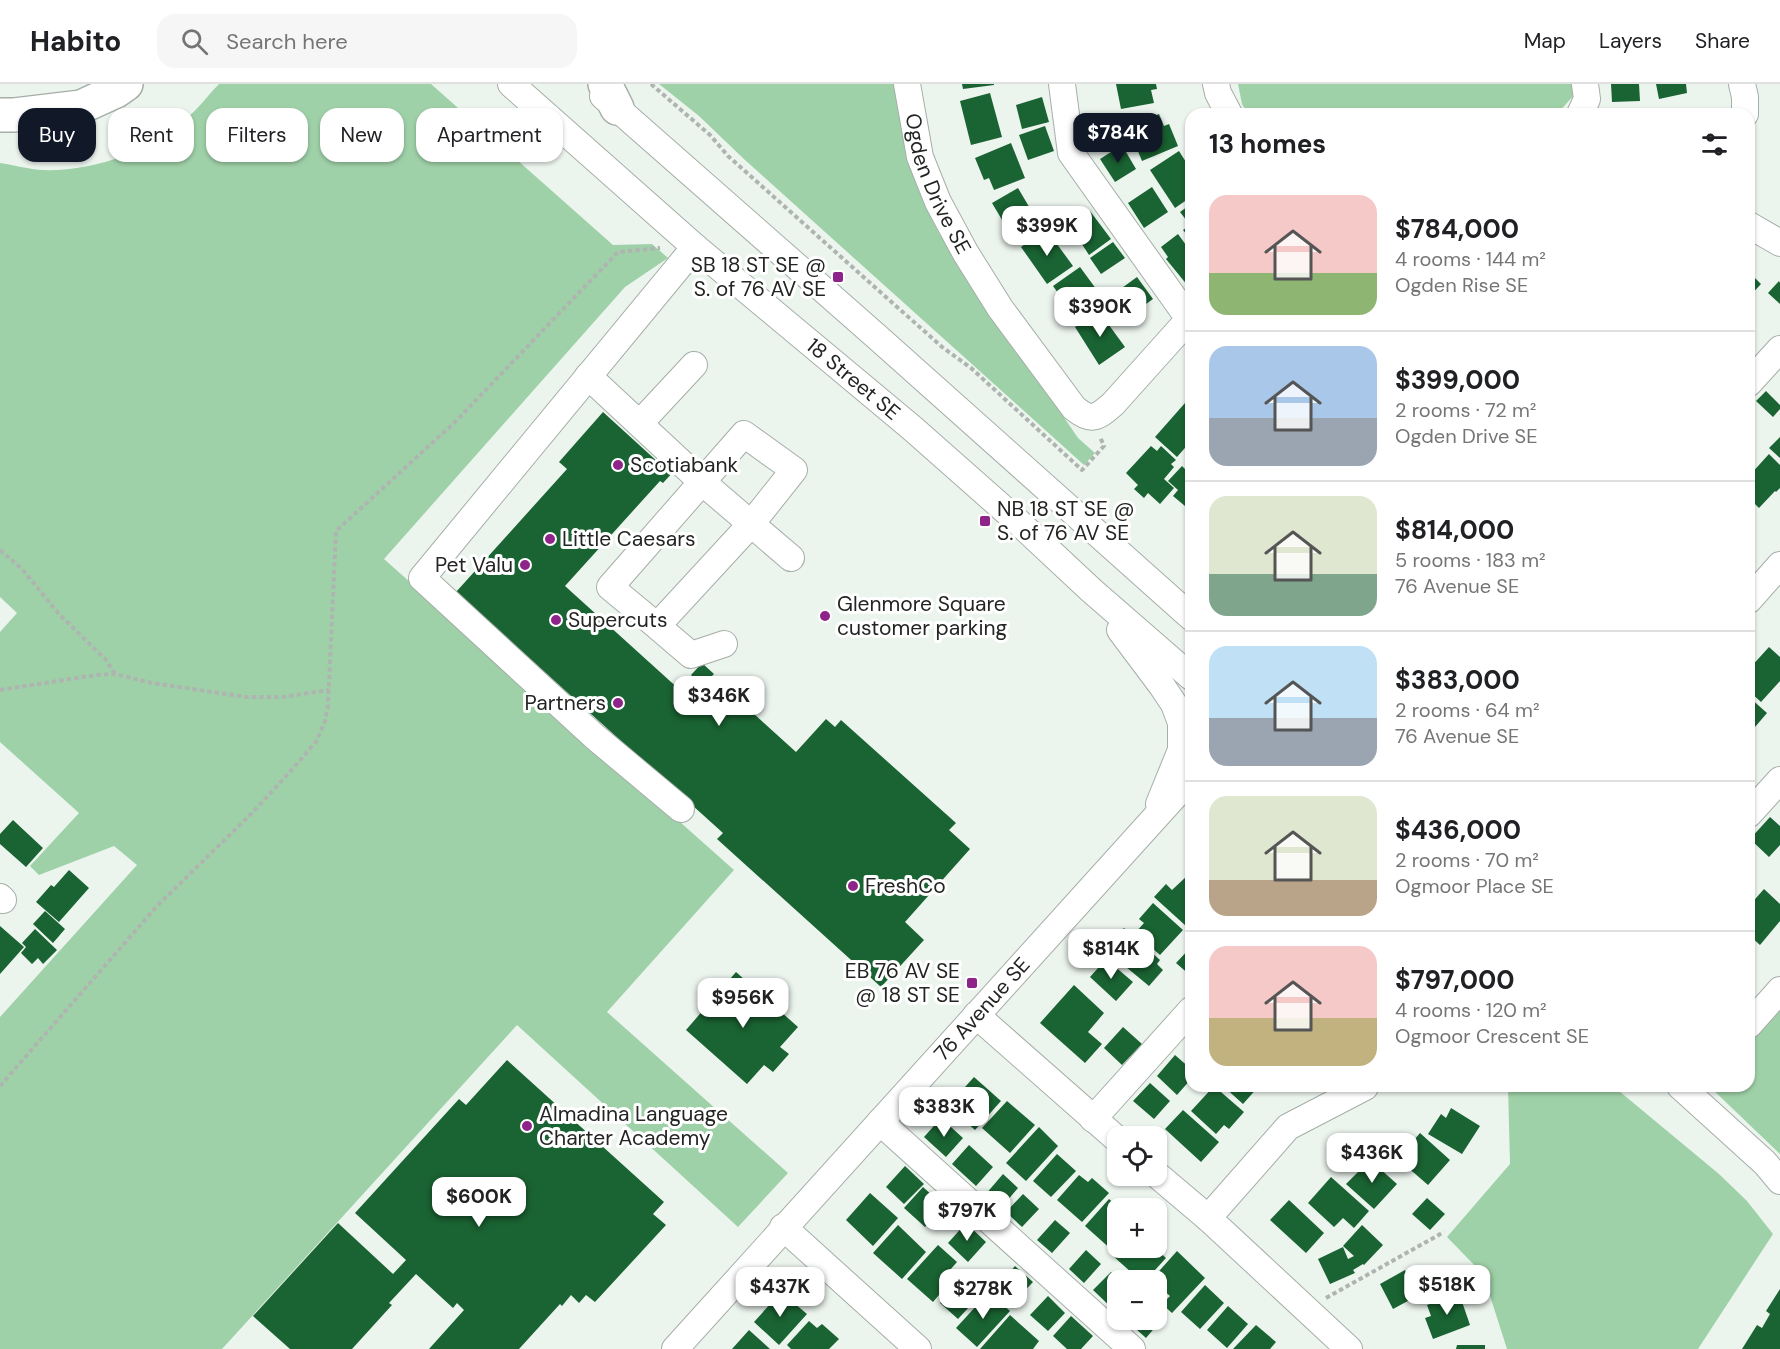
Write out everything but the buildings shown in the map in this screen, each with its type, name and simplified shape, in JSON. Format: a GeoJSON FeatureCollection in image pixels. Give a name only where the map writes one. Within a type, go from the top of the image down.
{"type":"FeatureCollection","features":[{"type":"Feature","properties":{"kind":"highway"},"geometry":{"type":"LineString","coordinates":[[0,114],[14,115],[81,107],[117,91],[126,84]]}},
{"type":"Feature","properties":{"kind":"street","name":"18 Street SE"},"geometry":{"type":"LineString","coordinates":[[511,84],[695,247],[912,428],[1185,672]]}},
{"type":"Feature","properties":{"kind":"street"},"geometry":{"type":"LineString","coordinates":[[589,84],[611,96],[1185,612]]}},
{"type":"Feature","properties":{"kind":"street","name":"Ogden Drive SE"},"geometry":{"type":"LineString","coordinates":[[907,84],[920,156],[938,202],[965,252],[1000,308],[1074,408],[1083,416],[1091,417]]}},
{"type":"Feature","properties":{"kind":"street"},"geometry":{"type":"LineString","coordinates":[[1062,84],[1071,153],[1185,311]]}},
{"type":"Feature","properties":{"kind":"street"},"geometry":{"type":"LineString","coordinates":[[1216,84],[1226,108]]}},
{"type":"Feature","properties":{"kind":"street"},"geometry":{"type":"LineString","coordinates":[[1583,108],[1587,99],[1584,84]]}},
{"type":"Feature","properties":{"kind":"street"},"geometry":{"type":"LineString","coordinates":[[1742,84],[1745,108]]}},
{"type":"Feature","properties":{"kind":"street"},"geometry":{"type":"LineString","coordinates":[[1755,228],[1780,243]]}},
{"type":"Feature","properties":{"kind":"street"},"geometry":{"type":"LineString","coordinates":[[681,809],[596,736],[422,578],[695,247]]}},
{"type":"Feature","properties":{"kind":"street"},"geometry":{"type":"LineString","coordinates":[[1091,417],[1101,415],[1113,404],[1185,324]]}},
{"type":"Feature","properties":{"kind":"street"},"geometry":{"type":"LineString","coordinates":[[1755,376],[1780,349]]}},
{"type":"Feature","properties":{"kind":"street"},"geometry":{"type":"LineString","coordinates":[[640,423],[694,365]]}},
{"type":"Feature","properties":{"kind":"street"},"geometry":{"type":"LineString","coordinates":[[588,376],[702,482],[791,558]]}},
{"type":"Feature","properties":{"kind":"street"},"geometry":{"type":"LineString","coordinates":[[657,626],[751,524],[794,470],[744,434],[610,586],[691,655],[724,644]]}},
{"type":"Feature","properties":{"kind":"street"},"geometry":{"type":"LineString","coordinates":[[1755,593],[1780,566]]}},
{"type":"Feature","properties":{"kind":"street"},"geometry":{"type":"LineString","coordinates":[[1091,590],[1162,686],[1174,704],[1182,723],[1180,750],[1152,821]]}},
{"type":"Feature","properties":{"kind":"street"},"geometry":{"type":"LineString","coordinates":[[1755,807],[1780,780]]}},
{"type":"Feature","properties":{"kind":"street","name":"76 Avenue SE"},"geometry":{"type":"LineString","coordinates":[[689,1344],[783,1227],[1185,785]]}},
{"type":"Feature","properties":{"kind":"street"},"geometry":{"type":"LineString","coordinates":[[1755,1018],[1780,990]]}},
{"type":"Feature","properties":{"kind":"street"},"geometry":{"type":"LineString","coordinates":[[976,1015],[1107,1131]]}},
{"type":"Feature","properties":{"kind":"street"},"geometry":{"type":"LineString","coordinates":[[1093,1119],[1185,1017]]}},
{"type":"Feature","properties":{"kind":"street"},"geometry":{"type":"LineString","coordinates":[[1208,1218],[1288,1127],[1355,1092]]}},
{"type":"Feature","properties":{"kind":"street"},"geometry":{"type":"LineString","coordinates":[[1687,1092],[1765,1163],[1780,1181]]}},
{"type":"Feature","properties":{"kind":"street"},"geometry":{"type":"LineString","coordinates":[[880,1122],[1132,1349]]}},
{"type":"Feature","properties":{"kind":"street"},"geometry":{"type":"LineString","coordinates":[[1167,1183],[1349,1349]]}},
{"type":"Feature","properties":{"kind":"street"},"geometry":{"type":"LineString","coordinates":[[783,1227],[918,1349]]}},
{"type":"Feature","properties":{"kind":"path"},"geometry":{"type":"LineString","coordinates":[[651,84],[710,135],[728,156],[856,272],[942,347],[971,368],[1082,470],[1104,446],[1091,417]]}},
{"type":"Feature","properties":{"kind":"path"},"geometry":{"type":"LineString","coordinates":[[0,1086],[157,906],[253,812],[316,742],[325,721],[329,690],[336,531],[455,422],[618,252],[661,248]]}},
{"type":"Feature","properties":{"kind":"path"},"geometry":{"type":"LineString","coordinates":[[0,550],[22,569],[59,614],[106,660],[115,674]]}},
{"type":"Feature","properties":{"kind":"path"},"geometry":{"type":"LineString","coordinates":[[0,690],[115,674],[152,683],[246,697],[282,697],[329,690]]}},
{"type":"Feature","properties":{"kind":"path"},"geometry":{"type":"LineString","coordinates":[[1310,1312],[1322,1301],[1444,1232]]}},
{"type":"Feature","properties":{"kind":"green space"},"geometry":{"type":"Polygon","coordinates":[[[219,84],[431,84],[458,108],[416,108],[416,162],[519,162],[613,245],[652,244],[668,258],[625,287],[384,559],[734,870],[607,1012],[788,1173],[738,1227],[517,1025],[222,1349],[0,1349],[0,1017],[137,865],[114,846],[39,875],[30,866],[79,813],[0,742],[0,632],[17,613],[0,597],[0,163],[41,170],[61,170],[81,168],[108,161],[194,162],[194,111],[219,84]]]}},
{"type":"Feature","properties":{"kind":"green space"},"geometry":{"type":"Polygon","coordinates":[[[659,84],[896,84],[902,130],[910,165],[922,198],[940,235],[1078,438],[1095,453],[1084,465],[699,116],[659,84]]]}},
{"type":"Feature","properties":{"kind":"green space"},"geometry":{"type":"Polygon","coordinates":[[[1238,84],[1572,84],[1576,93],[1562,108],[1244,108],[1238,84]]]}},
{"type":"Feature","properties":{"kind":"green space"},"geometry":{"type":"Polygon","coordinates":[[[1780,1010],[1780,1154],[1715,1092],[1755,1092],[1755,1037],[1780,1010]]]}},
{"type":"Feature","properties":{"kind":"green space"},"geometry":{"type":"Polygon","coordinates":[[[1508,1092],[1620,1092],[1719,1174],[1747,1201],[1773,1234],[1698,1349],[1507,1349],[1483,1274],[1447,1237],[1510,1164],[1508,1092]]]}},
{"type":"Feature","properties":{"kind":"place","name":"SB 18 ST SE @ S. of 76 AV SE"},"geometry":{"type":"Point","coordinates":[838,277]}},
{"type":"Feature","properties":{"kind":"place","name":"Scotiabank"},"geometry":{"type":"Point","coordinates":[618,465]}},
{"type":"Feature","properties":{"kind":"place","name":"NB 18 ST SE @ S. of 76 AV SE"},"geometry":{"type":"Point","coordinates":[985,521]}},
{"type":"Feature","properties":{"kind":"place","name":"Little Caesars"},"geometry":{"type":"Point","coordinates":[550,539]}},
{"type":"Feature","properties":{"kind":"place","name":"Pet Valu"},"geometry":{"type":"Point","coordinates":[525,565]}},
{"type":"Feature","properties":{"kind":"place","name":"Glenmore Square customer parking"},"geometry":{"type":"Point","coordinates":[825,616]}},
{"type":"Feature","properties":{"kind":"place","name":"Supercuts"},"geometry":{"type":"Point","coordinates":[556,620]}},
{"type":"Feature","properties":{"kind":"place","name":"Partners"},"geometry":{"type":"Point","coordinates":[618,703]}},
{"type":"Feature","properties":{"kind":"place","name":"FreshCo"},"geometry":{"type":"Point","coordinates":[853,886]}},
{"type":"Feature","properties":{"kind":"place","name":"EB 76 AV SE @ 18 ST SE"},"geometry":{"type":"Point","coordinates":[972,983]}},
{"type":"Feature","properties":{"kind":"place","name":"Almadina Language Charter Academy"},"geometry":{"type":"Point","coordinates":[527,1126]}}]}
